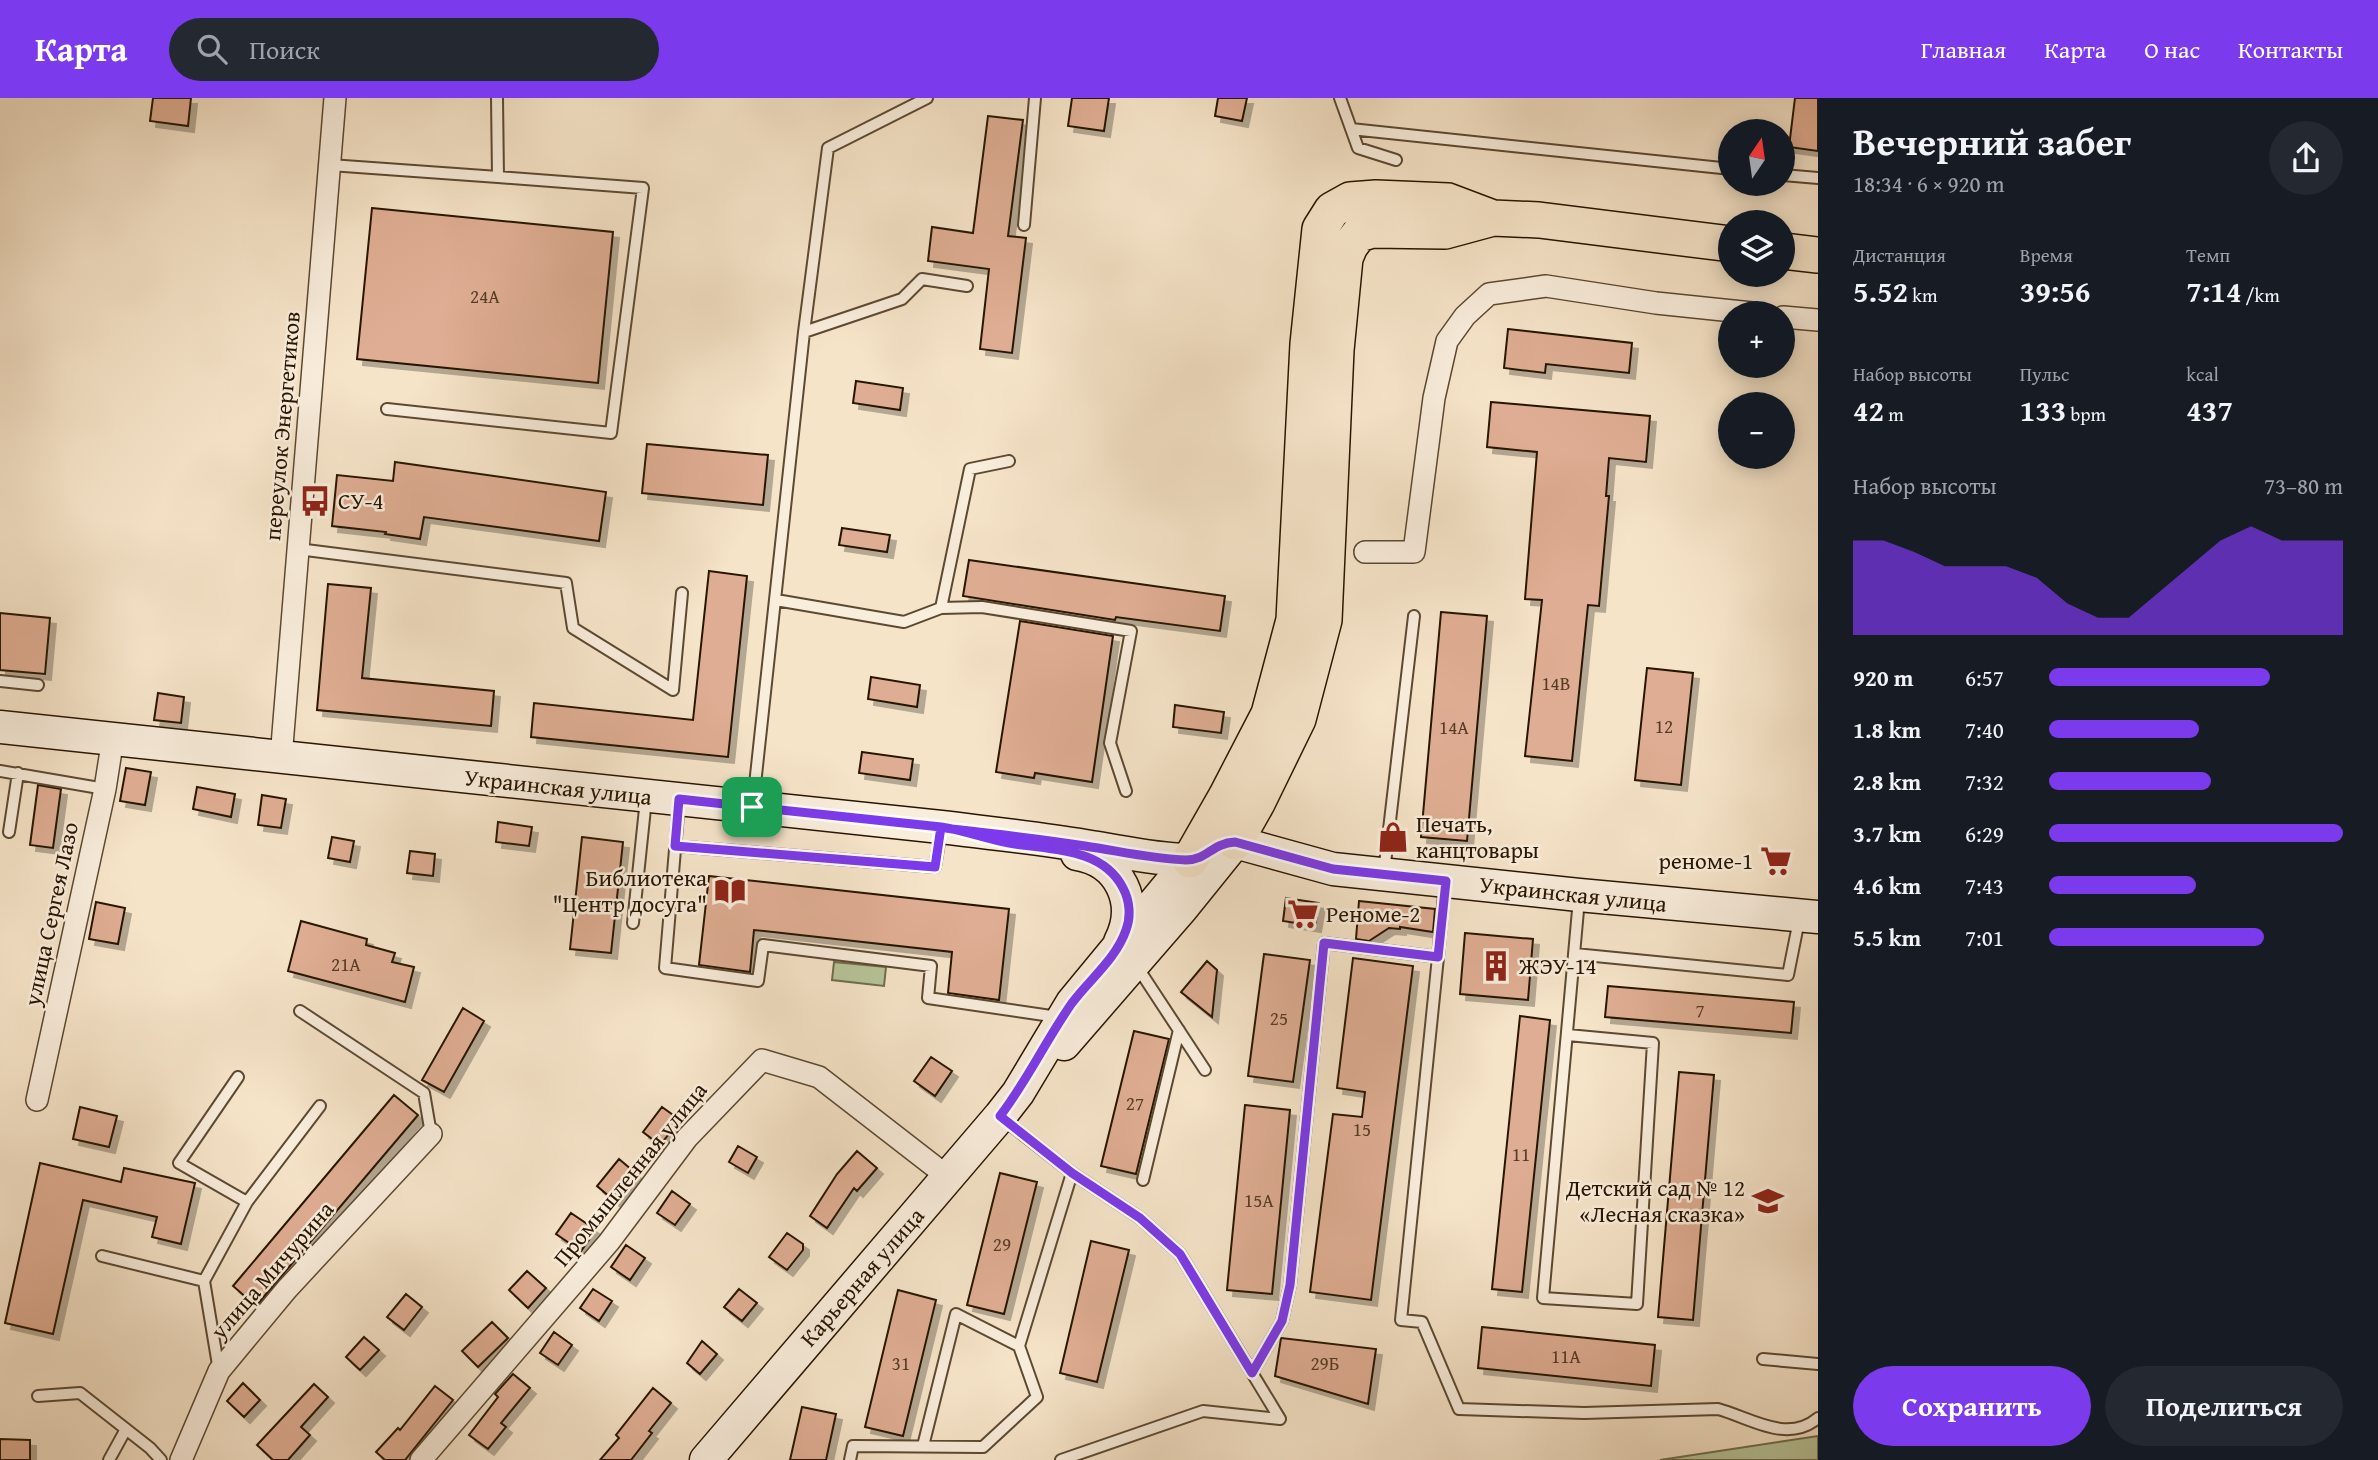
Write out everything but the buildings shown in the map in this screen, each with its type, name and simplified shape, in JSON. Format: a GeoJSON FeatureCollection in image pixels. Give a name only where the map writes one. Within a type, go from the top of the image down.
{"type":"FeatureCollection","features":[{"type":"Feature","properties":{"kind":"main road"},"geometry":{"type":"LineString","coordinates":[[1190,860],[1269,714],[1294,620],[1308,344],[1320,229],[1332,211],[1350,200],[1376,198],[1448,201],[1493,218]]}},
{"type":"Feature","properties":{"kind":"main road"},"geometry":{"type":"LineString","coordinates":[[1381,874],[1277,843],[1265,829],[1263,818],[1265,806],[1289,756],[1324,620],[1336,350],[1345,258],[1349,246],[1359,234],[1372,230],[1445,231],[1493,218],[1539,220],[1718,242]]}},
{"type":"Feature","properties":{"kind":"main road"},"geometry":{"type":"LineString","coordinates":[[1795,252],[1818,255]]}},
{"type":"Feature","properties":{"kind":"main road"},"geometry":{"type":"LineString","coordinates":[[1190,860],[1204,856],[1221,843],[1235,842],[1298,719]]}},
{"type":"Feature","properties":{"kind":"main road","name":"Украинская улица"},"geometry":{"type":"LineString","coordinates":[[0,727],[947,828],[1074,844],[1143,856],[1190,860]]}},
{"type":"Feature","properties":{"kind":"main road"},"geometry":{"type":"LineString","coordinates":[[947,828],[1006,843],[1086,856],[1110,869],[1124,890],[1129,906],[1126,931],[1116,950]]}},
{"type":"Feature","properties":{"kind":"main road","name":"Украинская улица"},"geometry":{"type":"LineString","coordinates":[[1235,842],[1333,869],[1809,916]]}},
{"type":"Feature","properties":{"kind":"main road","name":"Карьерная улица"},"geometry":{"type":"LineString","coordinates":[[706,1460],[1009,1105],[1112,991],[1235,842]]}},
{"type":"Feature","properties":{"kind":"main road","name":"Карьерная улица"},"geometry":{"type":"LineString","coordinates":[[1009,1105],[1072,1003],[1190,860]]}},
{"type":"Feature","properties":{"kind":"street","name":"переулок Энергетиков"},"geometry":{"type":"LineString","coordinates":[[281,758],[335,98]]}},
{"type":"Feature","properties":{"kind":"street"},"geometry":{"type":"LineString","coordinates":[[1365,552],[1414,552],[1433,398],[1447,341],[1465,316],[1489,294],[1546,286],[1718,309]]}},
{"type":"Feature","properties":{"kind":"street"},"geometry":{"type":"LineString","coordinates":[[1795,318],[1818,320]]}},
{"type":"Feature","properties":{"kind":"street","name":"улица Сергея Лазо"},"geometry":{"type":"LineString","coordinates":[[37,1100],[105,789],[113,738]]}},
{"type":"Feature","properties":{"kind":"street","name":"Промышленная улица"},"geometry":{"type":"LineString","coordinates":[[421,1460],[609,1242],[687,1138],[762,1060],[819,1077],[948,1177]]}},
{"type":"Feature","properties":{"kind":"street","name":"улица Мичурина"},"geometry":{"type":"LineString","coordinates":[[181,1460],[219,1371],[286,1289],[431,1134]]}},
{"type":"Feature","properties":{"kind":"lane"},"geometry":{"type":"LineString","coordinates":[[497,98],[498,177]]}},
{"type":"Feature","properties":{"kind":"lane"},"geometry":{"type":"LineString","coordinates":[[752,807],[804,332],[828,148],[927,98]]}},
{"type":"Feature","properties":{"kind":"lane"},"geometry":{"type":"LineString","coordinates":[[1024,225],[1035,98]]}},
{"type":"Feature","properties":{"kind":"lane"},"geometry":{"type":"LineString","coordinates":[[1339,98],[1358,148],[1396,160]]}},
{"type":"Feature","properties":{"kind":"lane"},"geometry":{"type":"LineString","coordinates":[[1351,129],[1718,168]]}},
{"type":"Feature","properties":{"kind":"lane"},"geometry":{"type":"LineString","coordinates":[[330,165],[643,188],[611,433],[387,409]]}},
{"type":"Feature","properties":{"kind":"lane"},"geometry":{"type":"LineString","coordinates":[[1796,175],[1818,178]]}},
{"type":"Feature","properties":{"kind":"lane"},"geometry":{"type":"LineString","coordinates":[[804,332],[902,299],[922,279],[967,286]]}},
{"type":"Feature","properties":{"kind":"lane"},"geometry":{"type":"LineString","coordinates":[[941,608],[970,469],[1010,461]]}},
{"type":"Feature","properties":{"kind":"lane"},"geometry":{"type":"LineString","coordinates":[[298,550],[566,583],[573,628],[673,690],[682,593]]}},
{"type":"Feature","properties":{"kind":"lane"},"geometry":{"type":"LineString","coordinates":[[776,600],[904,622],[941,608],[982,607],[1131,631],[1111,743],[1126,791]]}},
{"type":"Feature","properties":{"kind":"lane"},"geometry":{"type":"LineString","coordinates":[[1381,874],[1414,616]]}},
{"type":"Feature","properties":{"kind":"lane"},"geometry":{"type":"LineString","coordinates":[[0,681],[38,685]]}},
{"type":"Feature","properties":{"kind":"lane"},"geometry":{"type":"LineString","coordinates":[[0,771],[105,789]]}},
{"type":"Feature","properties":{"kind":"lane"},"geometry":{"type":"LineString","coordinates":[[9,832],[18,773]]}},
{"type":"Feature","properties":{"kind":"lane"},"geometry":{"type":"LineString","coordinates":[[633,923],[646,796]]}},
{"type":"Feature","properties":{"kind":"lane"},"geometry":{"type":"LineString","coordinates":[[679,799],[665,968],[758,981],[762,945],[931,966],[928,998],[1051,1016]]}},
{"type":"Feature","properties":{"kind":"lane"},"geometry":{"type":"LineString","coordinates":[[675,846],[935,867],[947,828]]}},
{"type":"Feature","properties":{"kind":"lane"},"geometry":{"type":"LineString","coordinates":[[1446,881],[1401,1320],[1422,1322],[1459,1409],[1584,1413],[1718,1409],[1767,1427],[1789,1431],[1808,1426],[1818,1418]]}},
{"type":"Feature","properties":{"kind":"lane"},"geometry":{"type":"LineString","coordinates":[[1568,1035],[1653,1043],[1637,1304],[1544,1298],[1579,895]]}},
{"type":"Feature","properties":{"kind":"lane"},"geometry":{"type":"LineString","coordinates":[[1575,954],[1788,975],[1809,916]]}},
{"type":"Feature","properties":{"kind":"lane"},"geometry":{"type":"LineString","coordinates":[[1252,1373],[1282,1321],[1290,1285],[1324,943],[1438,957]]}},
{"type":"Feature","properties":{"kind":"lane"},"geometry":{"type":"LineString","coordinates":[[1140,971],[1205,1070]]}},
{"type":"Feature","properties":{"kind":"lane"},"geometry":{"type":"LineString","coordinates":[[300,1011],[424,1093],[431,1134]]}},
{"type":"Feature","properties":{"kind":"lane"},"geometry":{"type":"LineString","coordinates":[[1143,1180],[1178,1030]]}},
{"type":"Feature","properties":{"kind":"lane"},"geometry":{"type":"LineString","coordinates":[[238,1077],[179,1163],[247,1202]]}},
{"type":"Feature","properties":{"kind":"lane"},"geometry":{"type":"LineString","coordinates":[[1009,1105],[1072,1173],[1140,1218],[1180,1254],[1280,1419],[1203,1411],[1061,1460]]}},
{"type":"Feature","properties":{"kind":"lane"},"geometry":{"type":"LineString","coordinates":[[219,1371],[204,1281],[247,1202],[320,1106]]}},
{"type":"Feature","properties":{"kind":"lane"},"geometry":{"type":"LineString","coordinates":[[850,1460],[853,1446],[983,1447],[1037,1396],[1019,1346],[1072,1173]]}},
{"type":"Feature","properties":{"kind":"lane"},"geometry":{"type":"LineString","coordinates":[[102,1256],[204,1281]]}},
{"type":"Feature","properties":{"kind":"lane"},"geometry":{"type":"LineString","coordinates":[[923,1446],[956,1314],[1019,1346]]}},
{"type":"Feature","properties":{"kind":"lane"},"geometry":{"type":"LineString","coordinates":[[1763,1359],[1818,1364]]}},
{"type":"Feature","properties":{"kind":"lane"},"geometry":{"type":"LineString","coordinates":[[38,1396],[80,1393],[161,1460]]}},
{"type":"Feature","properties":{"kind":"lane"},"geometry":{"type":"LineString","coordinates":[[109,1460],[126,1429]]}},
{"type":"Feature","properties":{"kind":"green space"},"geometry":{"type":"Polygon","coordinates":[[[834,962],[886,967],[884,986],[832,980],[834,962]]]}},
{"type":"Feature","properties":{"kind":"green space"},"geometry":{"type":"Polygon","coordinates":[[[1818,1436],[1818,1460],[1660,1460],[1818,1436]]]}},
{"type":"Feature","properties":{"kind":"place","name":"СУ-4"},"geometry":{"type":"Point","coordinates":[315,501]}},
{"type":"Feature","properties":{"kind":"place","name":"Печать, канцтовары"},"geometry":{"type":"Point","coordinates":[1393,837]}},
{"type":"Feature","properties":{"kind":"place","name":"реноме-1"},"geometry":{"type":"Point","coordinates":[1776,861]}},
{"type":"Feature","properties":{"kind":"place","name":"Библиотека \"Центр досуга\""},"geometry":{"type":"Point","coordinates":[730,891]}},
{"type":"Feature","properties":{"kind":"place","name":"Реноме-2"},"geometry":{"type":"Point","coordinates":[1303,914]}},
{"type":"Feature","properties":{"kind":"place","name":"ЖЭУ-14"},"geometry":{"type":"Point","coordinates":[1496,966]}},
{"type":"Feature","properties":{"kind":"place","name":"Детский сад № 12 «Лесная сказка»"},"geometry":{"type":"Point","coordinates":[1768,1201]}},
{"type":"Feature","properties":{"kind":"route"},"geometry":{"type":"LineString","coordinates":[[752,807],[679,799],[675,846],[935,867],[941,827],[1006,843],[1086,856],[1110,869],[1126,894],[1129,906],[1126,931],[1116,950],[1072,1003],[1018,1093],[1000,1116],[1072,1173],[1140,1218],[1180,1254],[1252,1373],[1282,1321],[1290,1285],[1324,943],[1438,957],[1446,881],[1333,869],[1235,842],[1221,843],[1204,856],[1190,860],[1143,856],[1026,837],[941,827],[752,807]]}}]}
